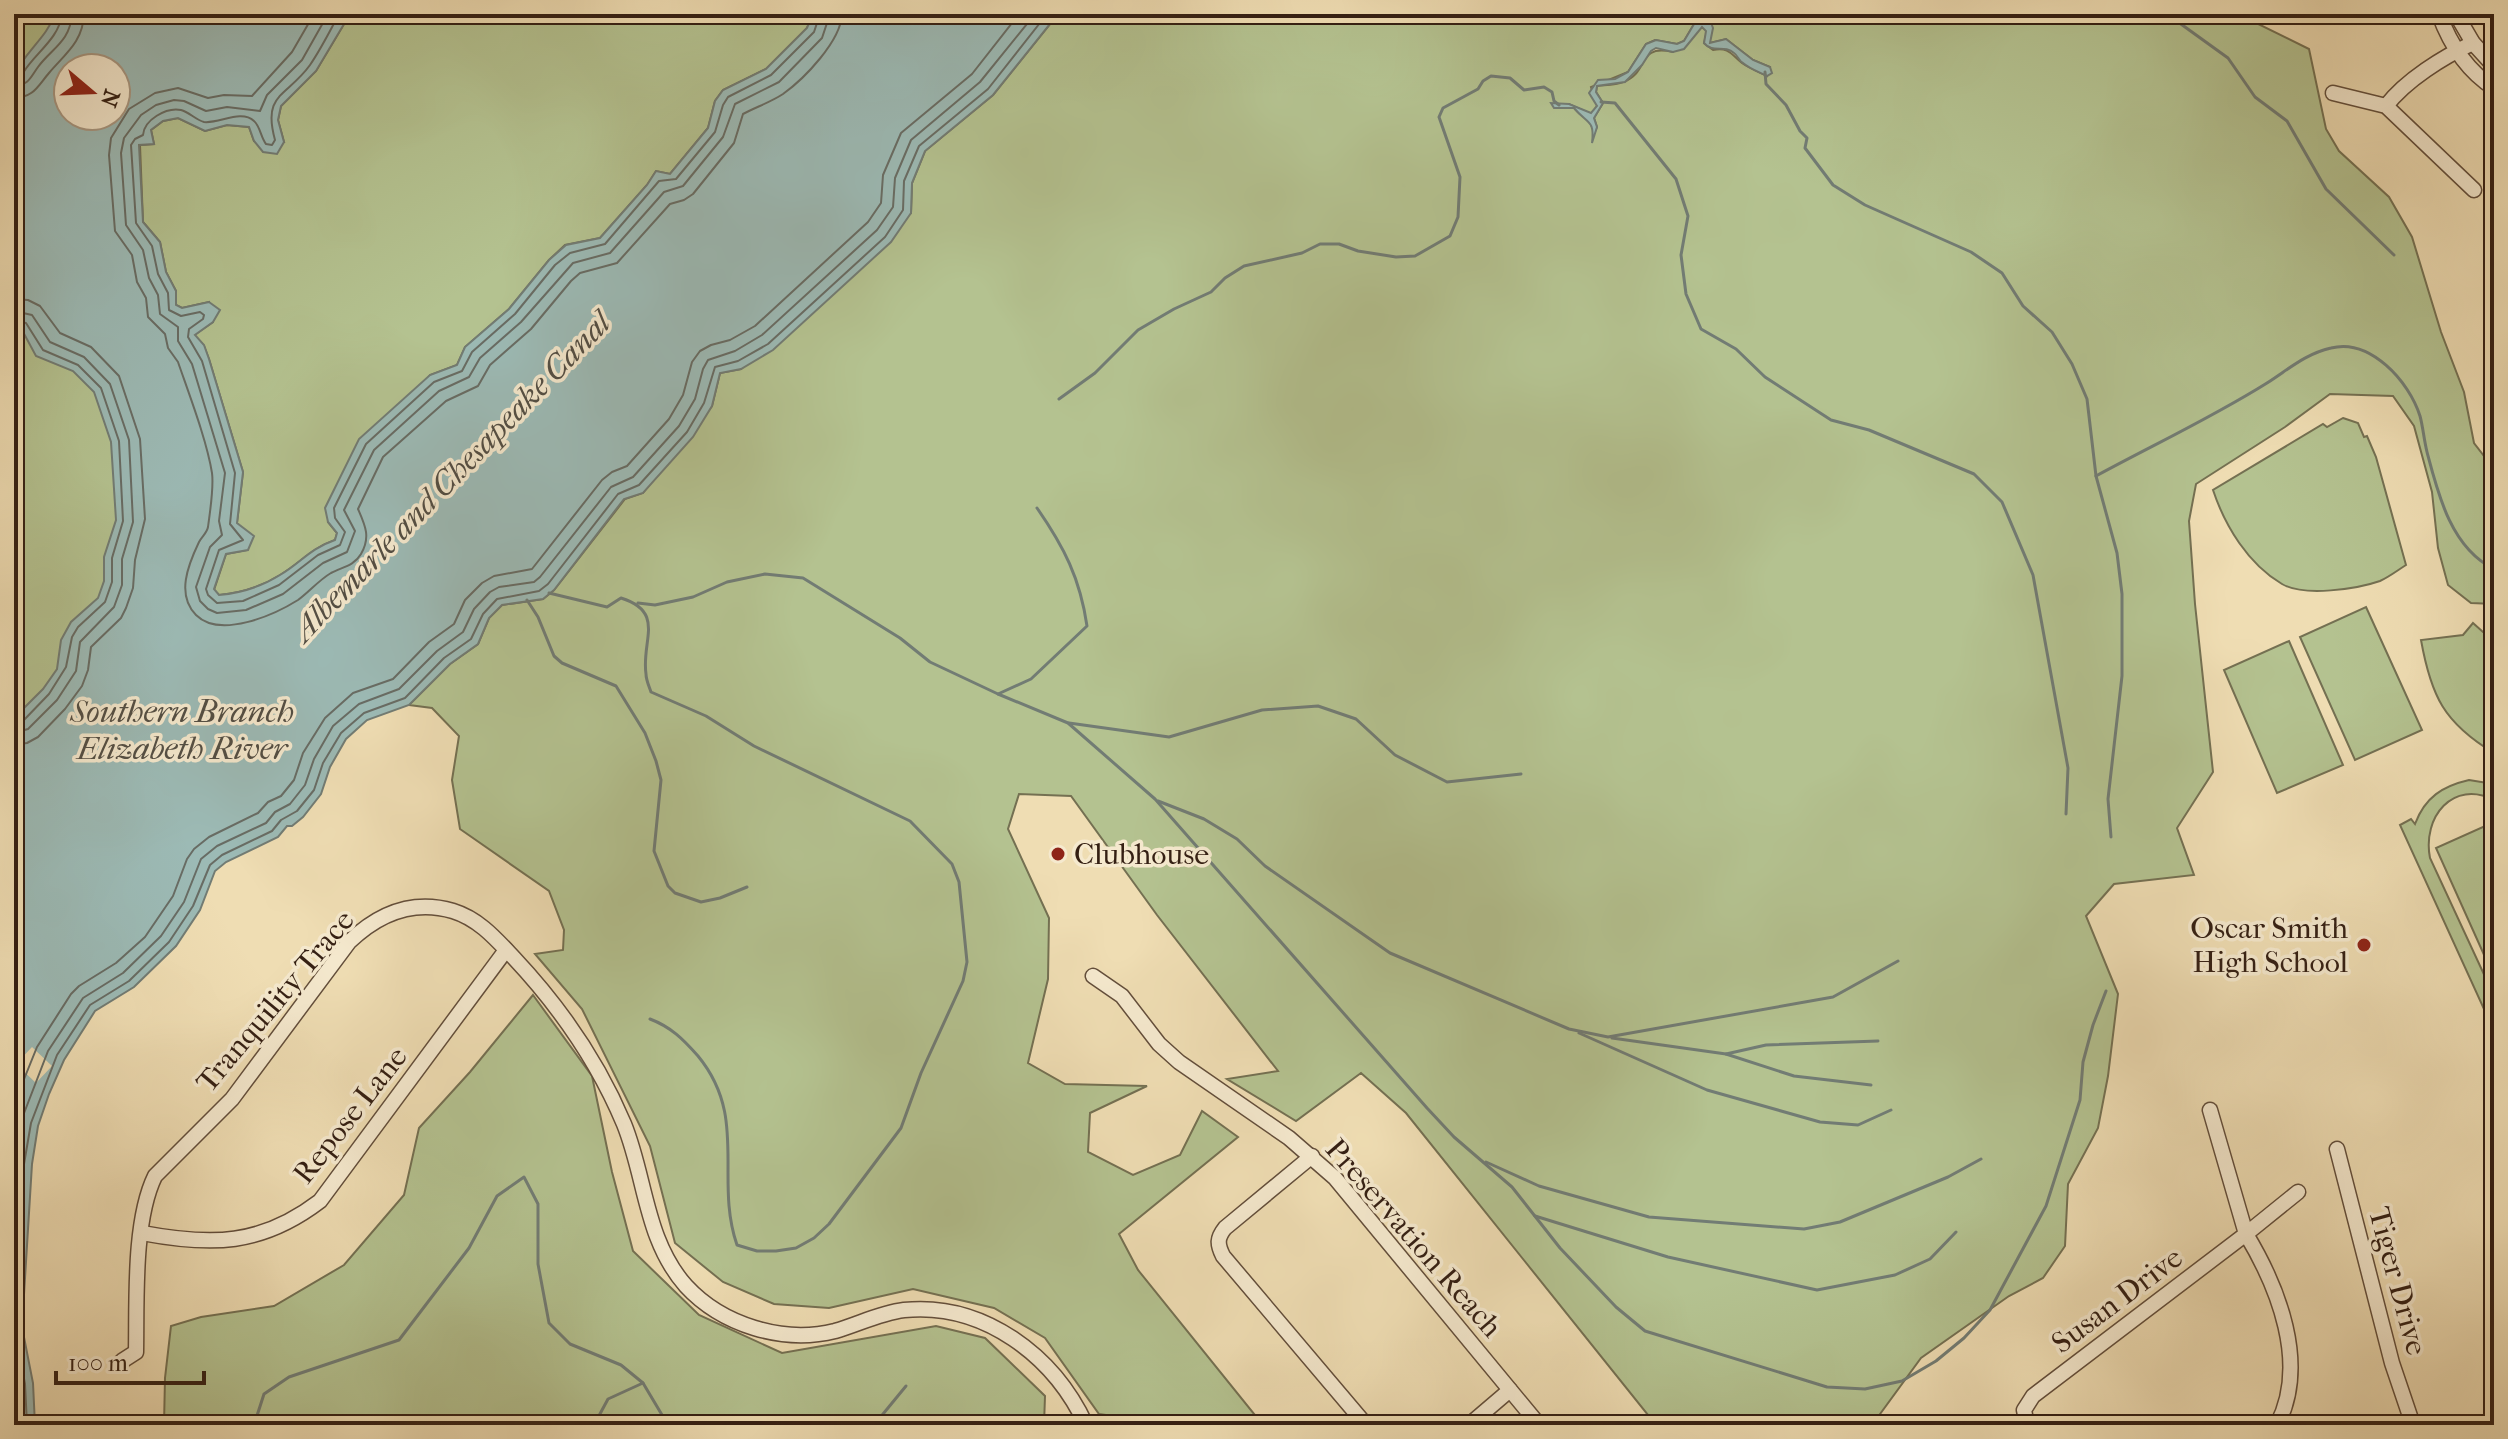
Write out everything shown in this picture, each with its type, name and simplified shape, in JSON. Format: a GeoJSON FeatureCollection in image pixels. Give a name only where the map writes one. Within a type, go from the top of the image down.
{"type":"FeatureCollection","features":[{"type":"Feature","properties":{"kind":"street"},"geometry":{"type":"LineString","coordinates":[[2439,14],[2457,51],[2482,80],[2494,88]]}},
{"type":"Feature","properties":{"kind":"street"},"geometry":{"type":"LineString","coordinates":[[2456,14],[2473,43],[2494,66]]}},
{"type":"Feature","properties":{"kind":"street"},"geometry":{"type":"LineString","coordinates":[[2386,106],[2393,97],[2473,43]]}},
{"type":"Feature","properties":{"kind":"street"},"geometry":{"type":"LineString","coordinates":[[2333,93],[2386,106],[2474,190]]}},
{"type":"Feature","properties":{"kind":"street","name":"Tranquility Trace"},"geometry":{"type":"LineString","coordinates":[[122,1361],[136,1352],[142,1233],[149,1188],[155,1176],[232,1099],[349,942],[367,924],[396,910],[411,907],[442,909],[454,911],[482,926],[562,1015],[602,1077],[625,1126],[660,1249],[685,1285],[698,1297],[733,1320],[778,1333],[827,1332],[903,1310],[943,1310],[967,1316],[1002,1331],[1039,1357],[1067,1388],[1086,1425]]}},
{"type":"Feature","properties":{"kind":"street","name":"Repose Lane"},"geometry":{"type":"LineString","coordinates":[[142,1233],[195,1241],[251,1236],[285,1225],[320,1201],[506,950]]}},
{"type":"Feature","properties":{"kind":"street","name":"Preservation Reach"},"geometry":{"type":"LineString","coordinates":[[1093,976],[1122,996],[1159,1044],[1179,1062],[1312,1156],[1335,1178],[1539,1425]]}},
{"type":"Feature","properties":{"kind":"street"},"geometry":{"type":"LineString","coordinates":[[2210,1110],[2246,1234],[2270,1276],[2282,1310],[2288,1345],[2288,1384],[2277,1425]]}},
{"type":"Feature","properties":{"kind":"street","name":"Tiger Drive"},"geometry":{"type":"LineString","coordinates":[[2337,1149],[2392,1363],[2413,1425]]}},
{"type":"Feature","properties":{"kind":"street"},"geometry":{"type":"LineString","coordinates":[[1312,1156],[1225,1228],[1219,1236],[1218,1246],[1223,1256],[1366,1425]]}},
{"type":"Feature","properties":{"kind":"street","name":"Susan Drive"},"geometry":{"type":"LineString","coordinates":[[2026,1418],[2033,1396],[2298,1192]]}},
{"type":"Feature","properties":{"kind":"street"},"geometry":{"type":"LineString","coordinates":[[1469,1425],[1510,1390]]}},
{"type":"Feature","properties":{"kind":"green space"},"geometry":{"type":"Polygon","coordinates":[[[14,14],[64,14],[14,91],[14,14]]]}},
{"type":"Feature","properties":{"kind":"green space"},"geometry":{"type":"Polygon","coordinates":[[[350,14],[813,14],[807,28],[766,69],[723,90],[715,101],[708,128],[670,174],[656,171],[600,238],[565,245],[509,309],[465,347],[457,365],[430,375],[328,522],[337,533],[335,540],[266,583],[219,595],[214,590],[226,554],[247,550],[237,523],[243,472],[209,359],[204,346],[194,335],[213,322],[209,302],[182,308],[176,305],[176,291],[166,272],[160,242],[143,222],[140,145],[154,144],[151,130],[163,121],[178,118],[205,131],[227,125],[249,127],[254,141],[284,142],[278,120],[281,106],[316,71],[350,14]]]}},
{"type":"Feature","properties":{"kind":"green space"},"geometry":{"type":"Polygon","coordinates":[[[1058,14],[1700,14],[1684,41],[1677,44],[1655,40],[1646,44],[1628,72],[1591,87],[1597,106],[1591,114],[1569,104],[1554,108],[1574,108],[1590,123],[1593,136],[1597,127],[1594,118],[1603,103],[1596,92],[1597,86],[1632,78],[1648,55],[1661,51],[1673,52],[1702,27],[1707,31],[1704,43],[1713,50],[1726,50],[1745,65],[1767,76],[1770,67],[1753,60],[1726,39],[1710,43],[1709,17],[1713,14],[2238,14],[2309,49],[2326,129],[2339,151],[2389,197],[2412,237],[2441,332],[2464,392],[2474,443],[2494,469],[2494,604],[2471,603],[2448,585],[2438,548],[2432,492],[2414,426],[2393,396],[2330,394],[2196,484],[2189,521],[2213,772],[2177,828],[2194,875],[2114,884],[2086,916],[2118,994],[2098,1128],[2068,1184],[2065,1246],[2043,1278],[2009,1296],[1921,1358],[1872,1425],[1656,1425],[1406,1113],[1361,1073],[1296,1121],[1227,1079],[1278,1071],[1157,915],[1071,796],[1019,794],[1008,829],[1049,918],[1048,979],[1028,1063],[1065,1084],[1147,1086],[1090,1113],[1088,1152],[1133,1175],[1180,1155],[1202,1111],[1238,1137],[1119,1234],[1138,1270],[1263,1425],[1152,1425],[1147,1421],[1099,1414],[1045,1338],[994,1308],[913,1289],[829,1308],[774,1304],[723,1282],[675,1243],[650,1146],[582,1009],[535,954],[563,950],[564,930],[549,891],[460,829],[452,780],[459,736],[432,708],[409,705],[450,664],[478,644],[489,618],[502,605],[543,599],[554,590],[625,499],[643,493],[712,406],[720,373],[741,369],[911,213],[912,183],[925,151],[993,95],[1058,14]]]}},
{"type":"Feature","properties":{"kind":"green space"},"geometry":{"type":"Polygon","coordinates":[[[14,322],[76,361],[116,425],[118,574],[14,739],[14,322]]]}},
{"type":"Feature","properties":{"kind":"green space"},"geometry":{"type":"Polygon","coordinates":[[[2343,418],[2358,423],[2376,457],[2406,565],[2380,581],[2358,587],[2317,591],[2292,588],[2270,576],[2248,555],[2224,517],[2213,490],[2323,424],[2327,427],[2343,418]]]}},
{"type":"Feature","properties":{"kind":"green space"},"geometry":{"type":"Polygon","coordinates":[[[2366,607],[2422,730],[2355,760],[2300,637],[2366,607]]]}},
{"type":"Feature","properties":{"kind":"green space"},"geometry":{"type":"Polygon","coordinates":[[[2473,623],[2483,632],[2494,631],[2494,753],[2463,731],[2442,706],[2430,677],[2421,640],[2463,635],[2473,623]]]}},
{"type":"Feature","properties":{"kind":"green space"},"geometry":{"type":"Polygon","coordinates":[[[2289,641],[2343,765],[2277,793],[2224,670],[2289,641]]]}},
{"type":"Feature","properties":{"kind":"green space"},"geometry":{"type":"Polygon","coordinates":[[[2469,780],[2494,784],[2494,800],[2466,794],[2444,806],[2431,829],[2430,858],[2494,996],[2494,1031],[2400,825],[2411,819],[2415,824],[2436,794],[2469,780]]]}},
{"type":"Feature","properties":{"kind":"green space"},"geometry":{"type":"Polygon","coordinates":[[[2494,822],[2494,977],[2436,848],[2494,822]]]}},
{"type":"Feature","properties":{"kind":"green space"},"geometry":{"type":"Polygon","coordinates":[[[533,995],[592,1076],[612,1172],[633,1251],[699,1315],[782,1353],[936,1326],[985,1338],[1045,1396],[1044,1425],[164,1425],[171,1326],[201,1317],[274,1306],[344,1265],[404,1195],[419,1128],[533,995]]]}},
{"type":"Feature","properties":{"kind":"water","name":"Southern Branch Elizabeth River"},"geometry":{"type":"Polygon","coordinates":[[[55,14],[350,14],[316,71],[281,106],[278,120],[284,142],[277,154],[263,152],[254,141],[249,127],[227,125],[205,131],[178,118],[163,121],[151,130],[154,144],[139,145],[143,222],[160,242],[166,272],[176,291],[176,305],[182,308],[209,302],[220,310],[213,322],[195,335],[204,345],[209,359],[243,472],[237,523],[254,536],[248,550],[226,554],[214,589],[219,595],[266,583],[319,547],[335,540],[337,533],[328,522],[325,508],[359,439],[430,375],[457,365],[465,347],[509,309],[549,260],[566,245],[600,238],[656,171],[670,174],[708,128],[715,101],[723,90],[766,69],[807,28],[813,14],[1058,14],[993,95],[925,151],[912,183],[911,213],[891,242],[773,350],[741,369],[720,373],[712,406],[693,437],[643,493],[624,499],[554,590],[543,599],[502,605],[489,618],[478,644],[450,664],[409,705],[367,720],[346,739],[330,767],[321,794],[303,817],[292,826],[287,826],[278,837],[226,862],[215,871],[200,910],[176,946],[134,987],[95,1011],[64,1060],[38,1126],[32,1164],[22,1327],[33,1383],[35,1425],[14,1425],[14,718],[43,689],[57,669],[61,640],[71,622],[98,598],[104,581],[104,557],[116,520],[111,442],[94,392],[73,371],[36,356],[22,330],[14,329],[14,76],[55,14]]]}},
{"type":"Feature","properties":{"kind":"water"},"geometry":{"type":"Polygon","coordinates":[[[1700,14],[1713,14],[1709,17],[1713,28],[1710,43],[1726,39],[1753,60],[1770,67],[1772,73],[1767,76],[1752,69],[1730,50],[1707,46],[1704,43],[1706,31],[1702,27],[1684,49],[1673,52],[1656,48],[1625,82],[1597,86],[1596,92],[1603,103],[1594,118],[1597,127],[1592,143],[1589,122],[1574,108],[1554,108],[1551,103],[1569,104],[1591,113],[1597,106],[1589,93],[1598,80],[1615,79],[1628,72],[1646,44],[1656,40],[1677,44],[1684,41],[1700,14]]]}},
{"type":"Feature","properties":{"kind":"pier"},"geometry":{"type":"Polygon","coordinates":[[[32,1047],[52,1066],[36,1083],[16,1064],[32,1047]]]}},
{"type":"Feature","properties":{"kind":"waterway"},"geometry":{"type":"LineString","coordinates":[[2167,14],[2228,58],[2255,97],[2287,121],[2326,189],[2394,255]]}},
{"type":"Feature","properties":{"kind":"waterway"},"geometry":{"type":"LineString","coordinates":[[1765,72],[1766,84],[1786,105],[1807,138],[1805,148],[1833,185],[1865,205],[1971,252],[2002,273],[2023,306],[2052,332],[2072,364],[2087,399],[2096,476],[2117,553],[2122,594],[2122,676],[2108,799],[2111,837]]}},
{"type":"Feature","properties":{"kind":"waterway"},"geometry":{"type":"LineString","coordinates":[[1059,399],[1095,373],[1138,330],[1211,292],[1244,266],[1302,253],[1320,244],[1339,244],[1358,251],[1396,257],[1415,256],[1450,236],[1458,217],[1460,177],[1439,117],[1443,108],[1478,89],[1491,76],[1510,78],[1524,90],[1544,87],[1552,92],[1554,101],[1559,105]]}},
{"type":"Feature","properties":{"kind":"waterway"},"geometry":{"type":"LineString","coordinates":[[1601,102],[1615,103],[1676,179],[1688,216],[1681,255],[1686,294],[1701,329],[1736,349],[1765,377],[1831,420],[1869,430],[1974,474],[2002,502],[2033,575],[2068,768],[2066,814]]}},
{"type":"Feature","properties":{"kind":"waterway"},"geometry":{"type":"LineString","coordinates":[[2096,476],[2226,408],[2313,354],[2331,348],[2360,349],[2386,365],[2407,389],[2420,416],[2431,468],[2448,518],[2467,548],[2494,569]]}},
{"type":"Feature","properties":{"kind":"waterway"},"geometry":{"type":"LineString","coordinates":[[998,694],[1031,679],[1087,626],[1070,564],[1037,508]]}},
{"type":"Feature","properties":{"kind":"waterway"},"geometry":{"type":"LineString","coordinates":[[638,603],[655,605],[693,597],[727,582],[765,574],[803,578],[900,638],[930,662],[1068,723],[1155,799],[1427,1108],[1454,1137],[1512,1187],[1560,1248],[1616,1307],[1645,1331],[1827,1387],[1865,1389],[1902,1381],[1936,1361],[1964,1338],[1990,1310],[2046,1206],[2080,1100],[2083,1062],[2106,991]]}},
{"type":"Feature","properties":{"kind":"waterway"},"geometry":{"type":"LineString","coordinates":[[549,593],[607,607],[621,598],[635,604],[647,619],[645,662],[651,692],[706,716],[754,746],[910,821],[952,864],[959,882],[967,962],[963,981],[921,1073],[901,1128],[829,1224],[814,1238],[796,1248],[757,1251],[737,1245],[728,1196],[727,1125],[722,1102],[713,1079],[698,1056],[676,1034],[650,1019]]}},
{"type":"Feature","properties":{"kind":"waterway"},"geometry":{"type":"LineString","coordinates":[[527,600],[538,617],[554,656],[562,663],[616,686],[645,733],[661,780],[654,851],[668,886],[675,893],[701,902],[747,887]]}},
{"type":"Feature","properties":{"kind":"waterway"},"geometry":{"type":"LineString","coordinates":[[1069,723],[1169,737],[1262,710],[1318,706],[1356,719],[1395,755],[1447,782],[1521,774]]}},
{"type":"Feature","properties":{"kind":"waterway"},"geometry":{"type":"LineString","coordinates":[[1158,801],[1204,819],[1237,839],[1265,866],[1390,953],[1569,1029],[1608,1037],[1833,997],[1898,961]]}},
{"type":"Feature","properties":{"kind":"waterway"},"geometry":{"type":"LineString","coordinates":[[1579,1033],[1707,1090],[1820,1122],[1858,1125],[1891,1110]]}},
{"type":"Feature","properties":{"kind":"waterway"},"geometry":{"type":"LineString","coordinates":[[1612,1038],[1726,1054],[1794,1076],[1871,1085]]}},
{"type":"Feature","properties":{"kind":"waterway"},"geometry":{"type":"LineString","coordinates":[[1726,1054],[1766,1045],[1878,1041]]}},
{"type":"Feature","properties":{"kind":"waterway"},"geometry":{"type":"LineString","coordinates":[[1486,1162],[1539,1186],[1649,1217],[1804,1229],[1840,1222],[1948,1177],[1981,1159]]}},
{"type":"Feature","properties":{"kind":"waterway"},"geometry":{"type":"LineString","coordinates":[[254,1425],[264,1394],[289,1377],[399,1340],[469,1248],[497,1196],[524,1177],[538,1204],[538,1264],[549,1323],[570,1344],[621,1365],[643,1383],[668,1425]]}},
{"type":"Feature","properties":{"kind":"waterway"},"geometry":{"type":"LineString","coordinates":[[1535,1216],[1668,1257],[1817,1290],[1895,1275],[1930,1259],[1956,1232]]}},
{"type":"Feature","properties":{"kind":"waterway"},"geometry":{"type":"LineString","coordinates":[[594,1425],[608,1399],[643,1383]]}},
{"type":"Feature","properties":{"kind":"waterway"},"geometry":{"type":"LineString","coordinates":[[874,1425],[906,1386]]}},
{"type":"Feature","properties":{"kind":"place","name":"Clubhouse"},"geometry":{"type":"Point","coordinates":[1058,854]}},
{"type":"Feature","properties":{"kind":"place","name":"Oscar Smith High School"},"geometry":{"type":"Point","coordinates":[2364,945]}},
{"type":"Feature","properties":{"kind":"water label","name":"Albemarle and Chesapeake Canal"},"geometry":{"type":"Point","coordinates":[451,476]}}]}
